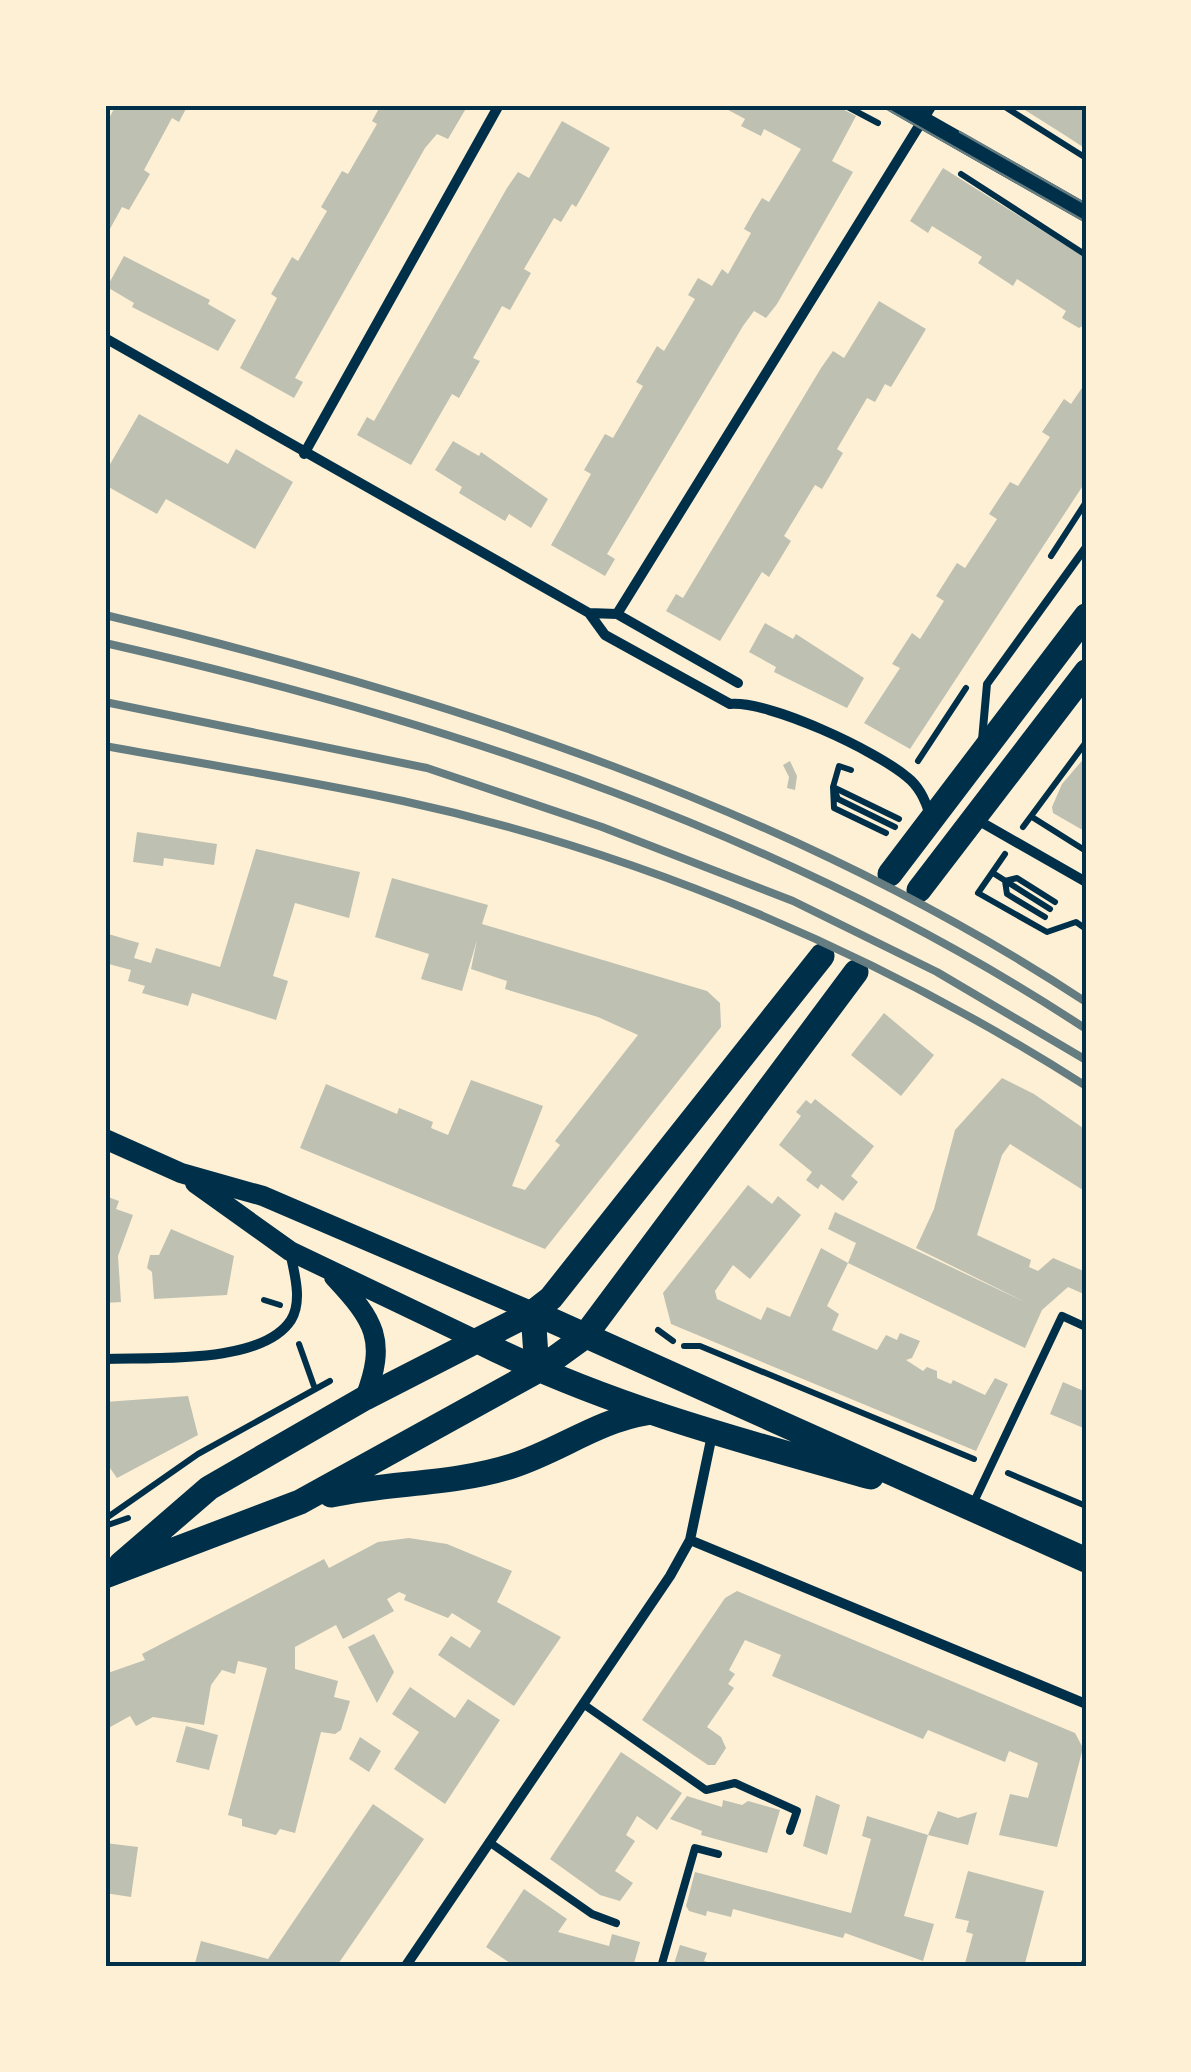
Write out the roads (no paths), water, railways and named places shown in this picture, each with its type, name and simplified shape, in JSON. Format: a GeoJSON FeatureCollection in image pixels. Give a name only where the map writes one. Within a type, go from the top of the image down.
{"type":"FeatureCollection","features":[{"type":"Feature","properties":{"kind":"main road"},"geometry":{"type":"LineString","coordinates":[[890,874],[920,822],[981,754],[1086,616]]}},
{"type":"Feature","properties":{"kind":"main road"},"geometry":{"type":"LineString","coordinates":[[920,890],[1086,672]]}},
{"type":"Feature","properties":{"kind":"main road"},"geometry":{"type":"LineString","coordinates":[[107,1575],[209,1488],[365,1398],[478,1342],[552,1298],[822,956]]}},
{"type":"Feature","properties":{"kind":"main road"},"geometry":{"type":"LineString","coordinates":[[107,1575],[300,1502],[537,1371],[584,1338],[856,972]]}},
{"type":"Feature","properties":{"kind":"main road"},"geometry":{"type":"LineString","coordinates":[[105,1139],[181,1173],[263,1196],[533,1312],[1086,1560]]}},
{"type":"Feature","properties":{"kind":"main road"},"geometry":{"type":"LineString","coordinates":[[181,1173],[290,1251],[537,1371],[712,1434],[960,1503]]}},
{"type":"Feature","properties":{"kind":"main road"},"geometry":{"type":"LineString","coordinates":[[326,1268],[361,1306],[375,1332],[378,1362],[365,1398]]}},
{"type":"Feature","properties":{"kind":"main road"},"geometry":{"type":"LineString","coordinates":[[533,1312],[537,1371]]}},
{"type":"Feature","properties":{"kind":"main road"},"geometry":{"type":"LineString","coordinates":[[300,1502],[375,1486],[457,1482],[516,1465],[618,1418],[651,1412]]}},
{"type":"Feature","properties":{"kind":"street"},"geometry":{"type":"LineString","coordinates":[[304,454],[499,105]]}},
{"type":"Feature","properties":{"kind":"street"},"geometry":{"type":"LineString","coordinates":[[896,105],[927,112],[1086,213]]}},
{"type":"Feature","properties":{"kind":"street"},"geometry":{"type":"LineString","coordinates":[[617,614],[927,112]]}},
{"type":"Feature","properties":{"kind":"street"},"geometry":{"type":"LineString","coordinates":[[105,338],[588,613],[606,634],[730,704],[750,702],[850,744],[908,777],[926,798],[920,822]]}},
{"type":"Feature","properties":{"kind":"street"},"geometry":{"type":"LineString","coordinates":[[588,613],[617,614],[738,683]]}},
{"type":"Feature","properties":{"kind":"street"},"geometry":{"type":"LineString","coordinates":[[973,818],[1086,882]]}},
{"type":"Feature","properties":{"kind":"street"},"geometry":{"type":"LineString","coordinates":[[105,1359],[227,1353],[273,1338],[294,1310],[297,1285],[290,1251]]}},
{"type":"Feature","properties":{"kind":"street"},"geometry":{"type":"LineString","coordinates":[[405,1967],[586,1706],[690,1540],[712,1434]]}},
{"type":"Feature","properties":{"kind":"street"},"geometry":{"type":"LineString","coordinates":[[690,1540],[1086,1704]]}},
{"type":"Feature","properties":{"kind":"lane"},"geometry":{"type":"LineString","coordinates":[[981,754],[987,684],[1086,547]]}},
{"type":"Feature","properties":{"kind":"lane"},"geometry":{"type":"LineString","coordinates":[[960,1503],[991,1466],[1062,1316],[1086,1327]]}},
{"type":"Feature","properties":{"kind":"lane"},"geometry":{"type":"LineString","coordinates":[[586,1706],[706,1790],[735,1783],[796,1811],[790,1831]]}},
{"type":"Feature","properties":{"kind":"lane"},"geometry":{"type":"LineString","coordinates":[[489,1842],[592,1914],[616,1923]]}},
{"type":"Feature","properties":{"kind":"lane"},"geometry":{"type":"LineString","coordinates":[[661,1967],[695,1848],[718,1854]]}},
{"type":"Feature","properties":{"kind":"tram line"},"geometry":{"type":"LineString","coordinates":[[880,105],[1086,222]]}},
{"type":"Feature","properties":{"kind":"tram line"},"geometry":{"type":"LineString","coordinates":[[960,132],[1086,204]]}},
{"type":"Feature","properties":{"kind":"railway"},"geometry":{"type":"LineString","coordinates":[[105,615],[361,683],[613,766],[736,815],[856,871],[973,933],[1086,1002]]}},
{"type":"Feature","properties":{"kind":"railway"},"geometry":{"type":"LineString","coordinates":[[105,643],[361,709],[613,792],[856,897],[973,960],[1086,1029]]}},
{"type":"Feature","properties":{"kind":"railway"},"geometry":{"type":"LineString","coordinates":[[105,702],[427,768],[602,827],[793,901],[937,972],[1086,1060]]}},
{"type":"Feature","properties":{"kind":"railway"},"geometry":{"type":"LineString","coordinates":[[105,746],[403,801],[493,823],[670,879],[757,914],[926,993],[1086,1086]]}}]}
